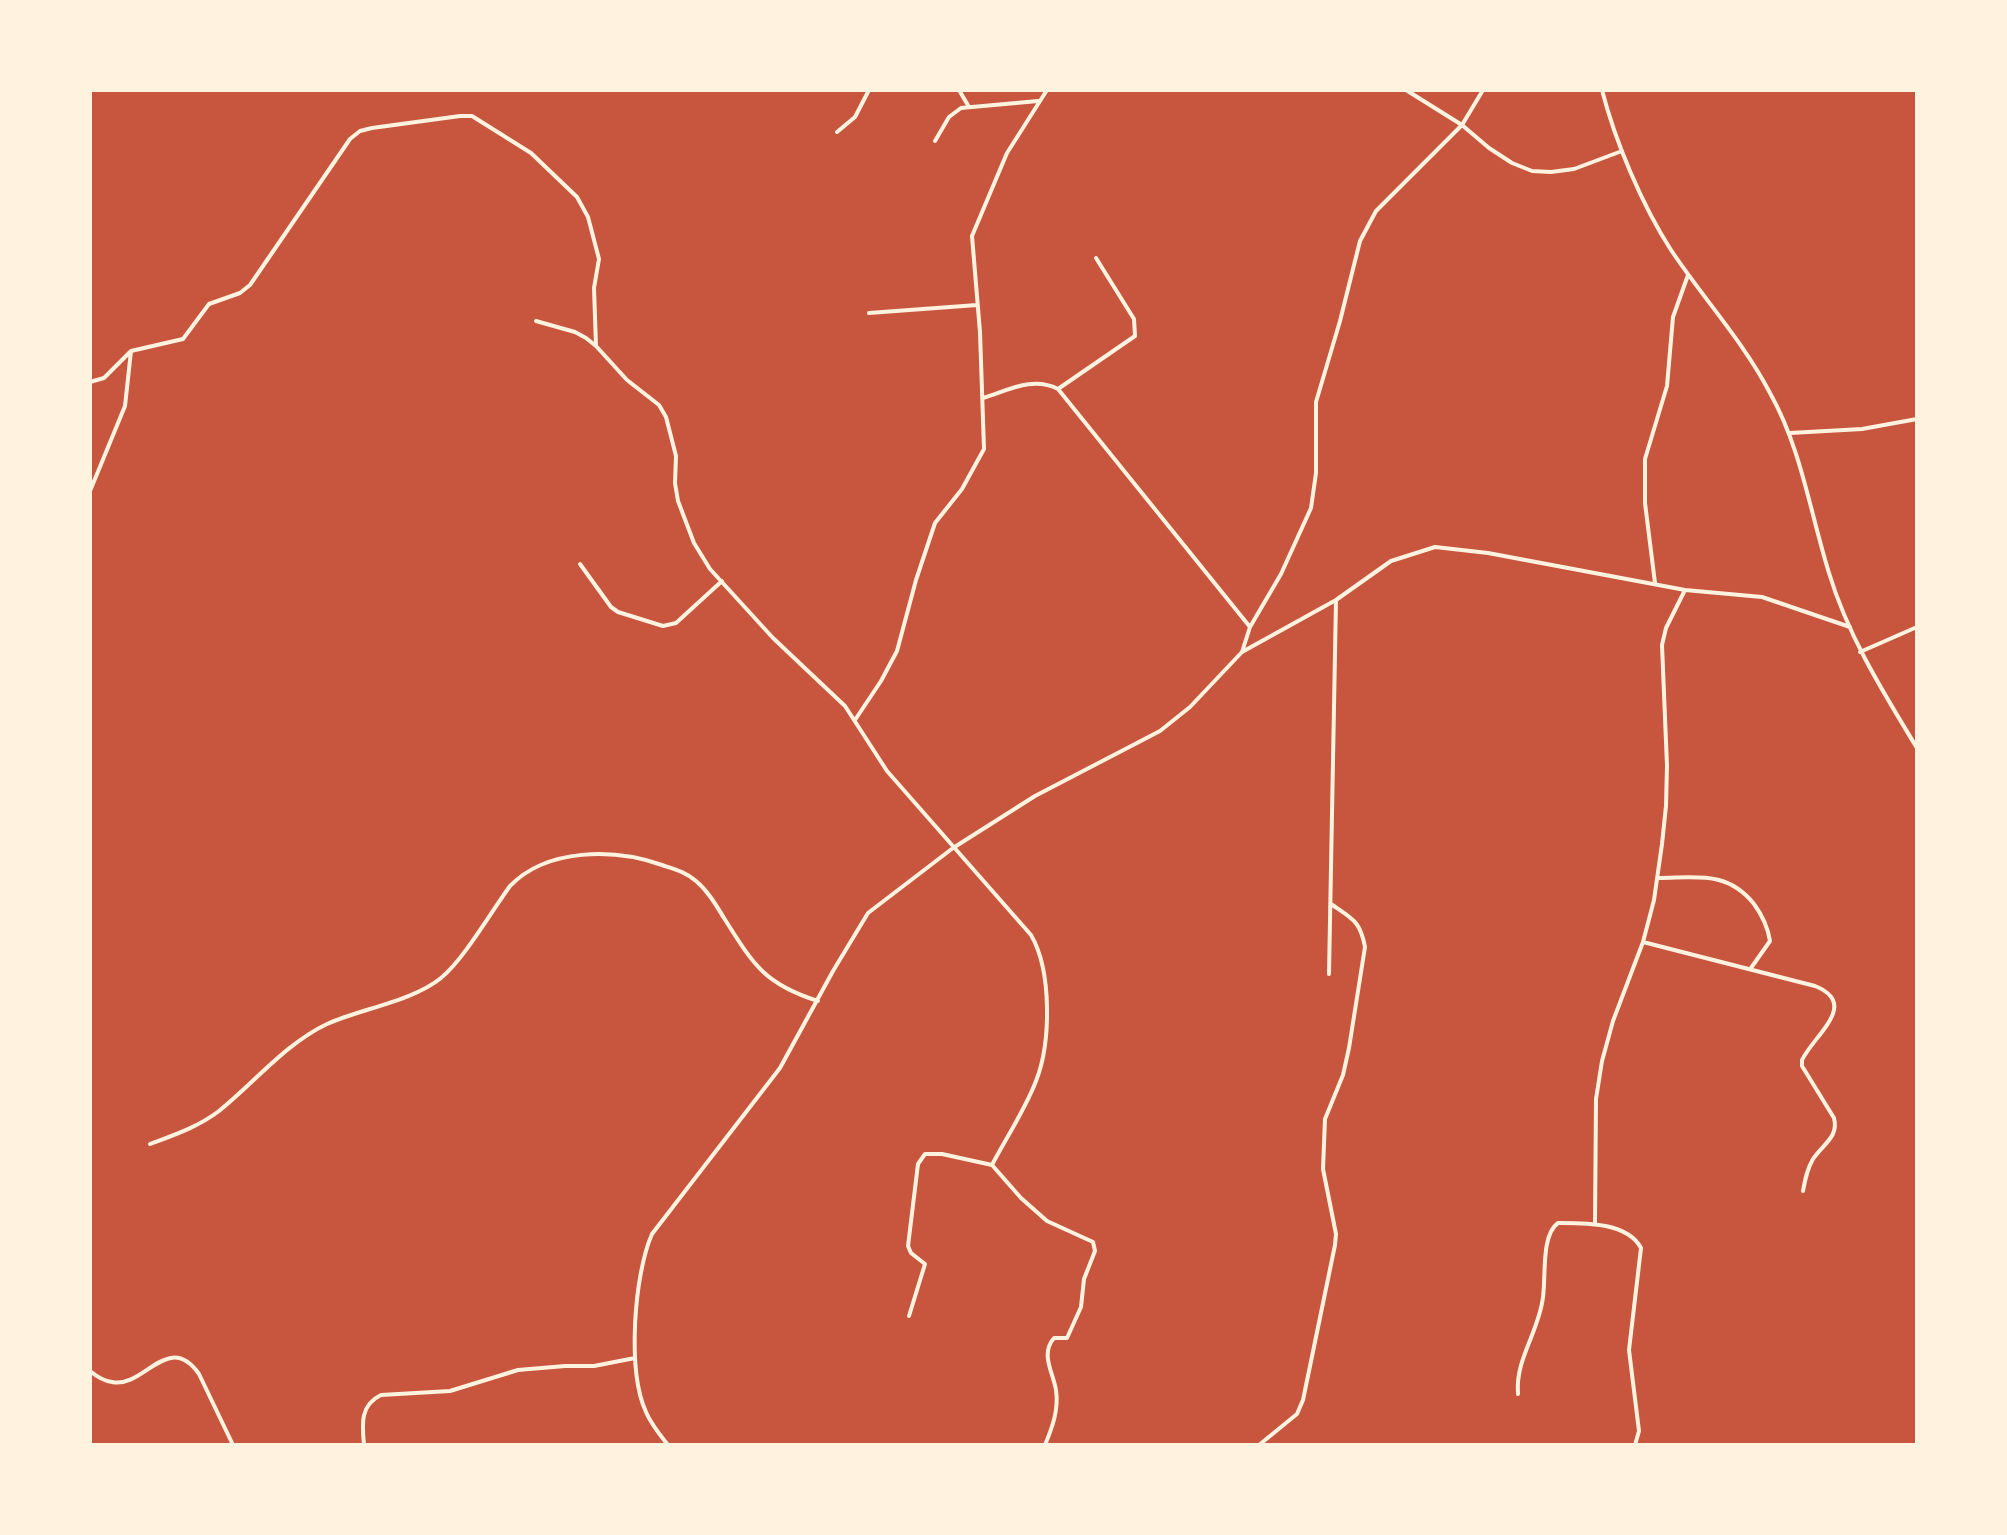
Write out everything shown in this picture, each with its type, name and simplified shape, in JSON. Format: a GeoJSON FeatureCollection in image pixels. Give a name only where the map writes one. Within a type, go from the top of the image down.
{"type":"FeatureCollection","features":[{"type":"Feature","properties":{"kind":"street"},"geometry":{"type":"LineString","coordinates":[[837,132],[854,117],[869,90]]}},
{"type":"Feature","properties":{"kind":"street"},"geometry":{"type":"LineString","coordinates":[[959,90],[968,108]]}},
{"type":"Feature","properties":{"kind":"street"},"geometry":{"type":"LineString","coordinates":[[856,720],[897,652],[935,524],[962,490],[981,457],[984,442],[972,236],[1007,153],[1047,90]]}},
{"type":"Feature","properties":{"kind":"street"},"geometry":{"type":"LineString","coordinates":[[1406,90],[1512,163],[1532,171],[1574,168],[1622,151]]}},
{"type":"Feature","properties":{"kind":"street"},"geometry":{"type":"LineString","coordinates":[[1242,652],[1250,626],[1281,574],[1311,508],[1316,473],[1316,402],[1360,241],[1376,211],[1462,125],[1482,90]]}},
{"type":"Feature","properties":{"kind":"street"},"geometry":{"type":"LineString","coordinates":[[1602,90],[1622,151],[1650,214],[1770,391],[1790,433],[1830,576],[1860,652],[1917,748]]}},
{"type":"Feature","properties":{"kind":"street"},"geometry":{"type":"LineString","coordinates":[[935,142],[953,112],[1038,101]]}},
{"type":"Feature","properties":{"kind":"street"},"geometry":{"type":"LineString","coordinates":[[90,382],[104,378],[131,351],[182,339],[209,304],[250,286],[350,139],[360,131],[460,116],[472,116],[531,153],[577,197],[588,217],[599,259],[594,288],[596,346]]}},
{"type":"Feature","properties":{"kind":"street"},"geometry":{"type":"LineString","coordinates":[[1058,389],[1135,336],[1134,318],[1096,258]]}},
{"type":"Feature","properties":{"kind":"street"},"geometry":{"type":"LineString","coordinates":[[1655,585],[1645,503],[1645,459],[1667,386],[1673,317],[1688,275]]}},
{"type":"Feature","properties":{"kind":"street"},"geometry":{"type":"LineString","coordinates":[[869,313],[978,305]]}},
{"type":"Feature","properties":{"kind":"street"},"geometry":{"type":"LineString","coordinates":[[536,321],[575,332],[596,346],[627,380],[663,410],[676,456],[678,500],[694,543],[710,569],[856,720],[887,771],[1031,935],[1043,961],[1046,981],[1044,1046],[1036,1082],[992,1166]]}},
{"type":"Feature","properties":{"kind":"street"},"geometry":{"type":"LineString","coordinates":[[90,492],[126,406],[131,351]]}},
{"type":"Feature","properties":{"kind":"street"},"geometry":{"type":"LineString","coordinates":[[982,398],[1030,382],[1058,389],[1250,626]]}},
{"type":"Feature","properties":{"kind":"street"},"geometry":{"type":"LineString","coordinates":[[1790,433],[1862,429],[1917,418]]}},
{"type":"Feature","properties":{"kind":"street"},"geometry":{"type":"LineString","coordinates":[[668,1445],[646,1412],[638,1388],[635,1358],[641,1268],[652,1234],[780,1068],[868,912],[954,848],[1035,796],[1168,725],[1242,652],[1336,600],[1391,561],[1435,547],[1488,553],[1685,590],[1762,597],[1850,627]]}},
{"type":"Feature","properties":{"kind":"street"},"geometry":{"type":"LineString","coordinates":[[580,564],[611,607],[663,626],[676,623],[722,581]]}},
{"type":"Feature","properties":{"kind":"street"},"geometry":{"type":"LineString","coordinates":[[1595,1223],[1596,1099],[1612,1021],[1642,942],[1657,878],[1666,806],[1662,645],[1685,590]]}},
{"type":"Feature","properties":{"kind":"street"},"geometry":{"type":"LineString","coordinates":[[1330,974],[1336,600]]}},
{"type":"Feature","properties":{"kind":"street"},"geometry":{"type":"LineString","coordinates":[[1860,652],[1917,627]]}},
{"type":"Feature","properties":{"kind":"street"},"geometry":{"type":"LineString","coordinates":[[150,1144],[206,1120],[326,1024],[430,986],[451,968],[521,874],[575,856],[606,854],[646,860],[696,880],[763,974],[790,992],[818,1001]]}},
{"type":"Feature","properties":{"kind":"street"},"geometry":{"type":"LineString","coordinates":[[1657,878],[1714,878],[1739,888],[1757,907],[1769,932],[1770,941],[1751,968]]}},
{"type":"Feature","properties":{"kind":"street"},"geometry":{"type":"LineString","coordinates":[[1258,1445],[1297,1414],[1304,1400],[1335,1245],[1323,1169],[1325,1119],[1349,1048],[1366,947],[1356,921],[1331,904]]}},
{"type":"Feature","properties":{"kind":"street"},"geometry":{"type":"LineString","coordinates":[[1642,942],[1815,986],[1834,997],[1832,1016],[1802,1060],[1802,1066],[1836,1127],[1814,1158],[1803,1191]]}},
{"type":"Feature","properties":{"kind":"street"},"geometry":{"type":"LineString","coordinates":[[909,1316],[925,1264],[910,1253],[908,1246],[918,1164],[925,1154],[992,1166],[1048,1221],[1095,1246],[1084,1279],[1081,1307],[1068,1336],[1049,1343],[1047,1362],[1056,1390],[1056,1412],[1045,1445]]}},
{"type":"Feature","properties":{"kind":"street"},"geometry":{"type":"LineString","coordinates":[[1518,1394],[1517,1373],[1543,1300],[1549,1232],[1558,1223],[1595,1223],[1634,1239],[1641,1248],[1629,1350],[1639,1431],[1635,1445]]}},
{"type":"Feature","properties":{"kind":"street"},"geometry":{"type":"LineString","coordinates":[[364,1445],[364,1408],[381,1395],[450,1392],[518,1370],[594,1366],[635,1358]]}},
{"type":"Feature","properties":{"kind":"street"},"geometry":{"type":"LineString","coordinates":[[90,1371],[113,1383],[125,1382],[162,1361],[184,1360],[199,1374],[233,1445]]}}]}
